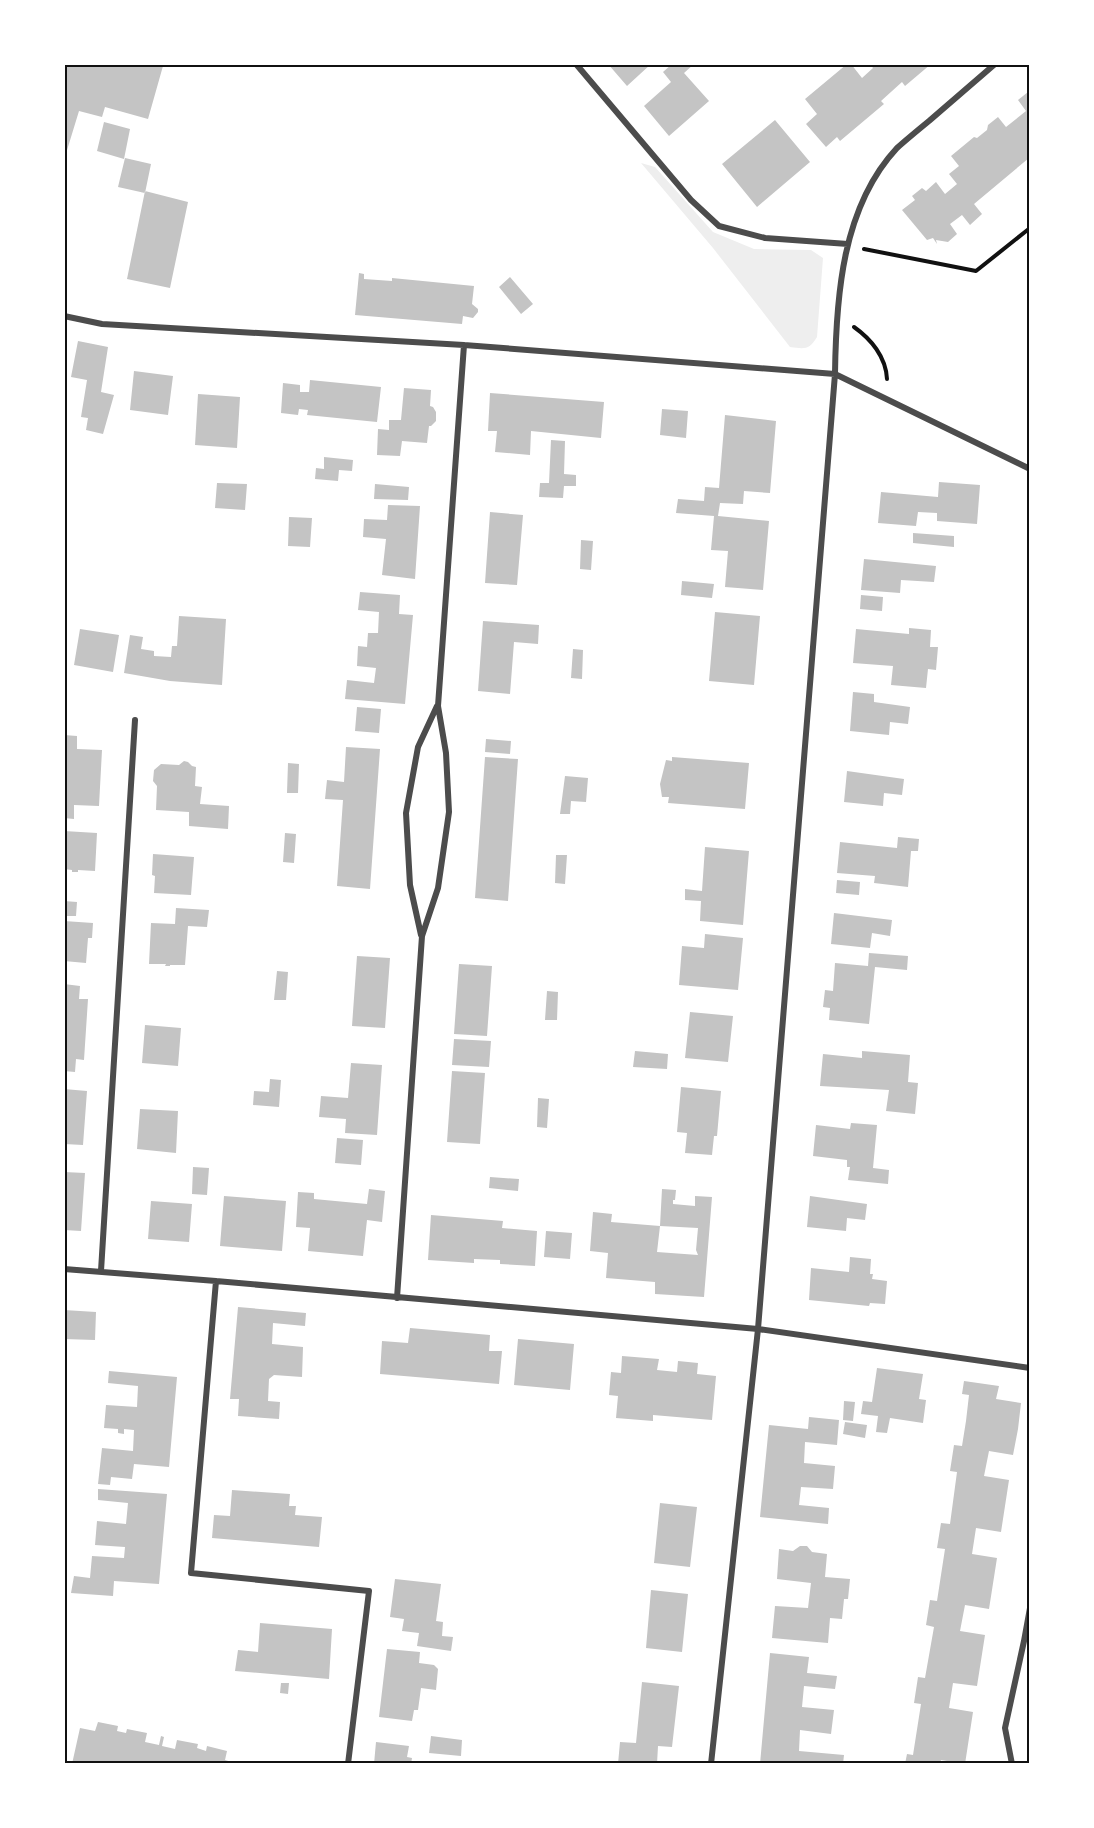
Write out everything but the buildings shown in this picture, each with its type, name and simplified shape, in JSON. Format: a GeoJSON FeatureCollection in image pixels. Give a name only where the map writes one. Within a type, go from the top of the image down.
{"type":"FeatureCollection","features":[{"type":"Feature","properties":{"kind":"street"},"geometry":{"type":"LineString","coordinates":[[576,64],[691,200],[719,226],[765,238],[848,244]]}},
{"type":"Feature","properties":{"kind":"street"},"geometry":{"type":"LineString","coordinates":[[711,1764],[758,1329],[835,374],[836,322],[848,244],[861,203],[876,175],[898,148],[995,64]]}},
{"type":"Feature","properties":{"kind":"street"},"geometry":{"type":"LineString","coordinates":[[64,316],[102,324],[464,345],[835,374],[1029,469]]}},
{"type":"Feature","properties":{"kind":"street"},"geometry":{"type":"LineString","coordinates":[[397,1298],[422,936],[438,888],[449,812],[446,753],[438,706],[464,345]]}},
{"type":"Feature","properties":{"kind":"street"},"geometry":{"type":"LineString","coordinates":[[422,936],[410,885],[406,813],[418,747],[438,706]]}},
{"type":"Feature","properties":{"kind":"street"},"geometry":{"type":"LineString","coordinates":[[101,1271],[135,720]]}},
{"type":"Feature","properties":{"kind":"street"},"geometry":{"type":"LineString","coordinates":[[64,1269],[758,1329],[1029,1368]]}},
{"type":"Feature","properties":{"kind":"street"},"geometry":{"type":"LineString","coordinates":[[216,1281],[191,1573],[369,1591],[348,1764]]}},
{"type":"Feature","properties":{"kind":"street"},"geometry":{"type":"LineString","coordinates":[[1012,1764],[1005,1728],[1027,1641],[1029,1608]]}},
{"type":"Feature","properties":{"kind":"path"},"geometry":{"type":"LineString","coordinates":[[848,244],[976,271],[1029,228]]}},
{"type":"Feature","properties":{"kind":"path"},"geometry":{"type":"LineString","coordinates":[[836,322],[855,327],[879,352],[886,371],[887,384],[884,397]]}},
{"type":"Feature","properties":{"kind":"shaded area"},"geometry":{"type":"Polygon","coordinates":[[[641,163],[655,167],[713,232],[754,249],[811,250],[823,258],[817,337],[812,344],[803,348],[790,347],[713,248],[641,163]]]}}]}
